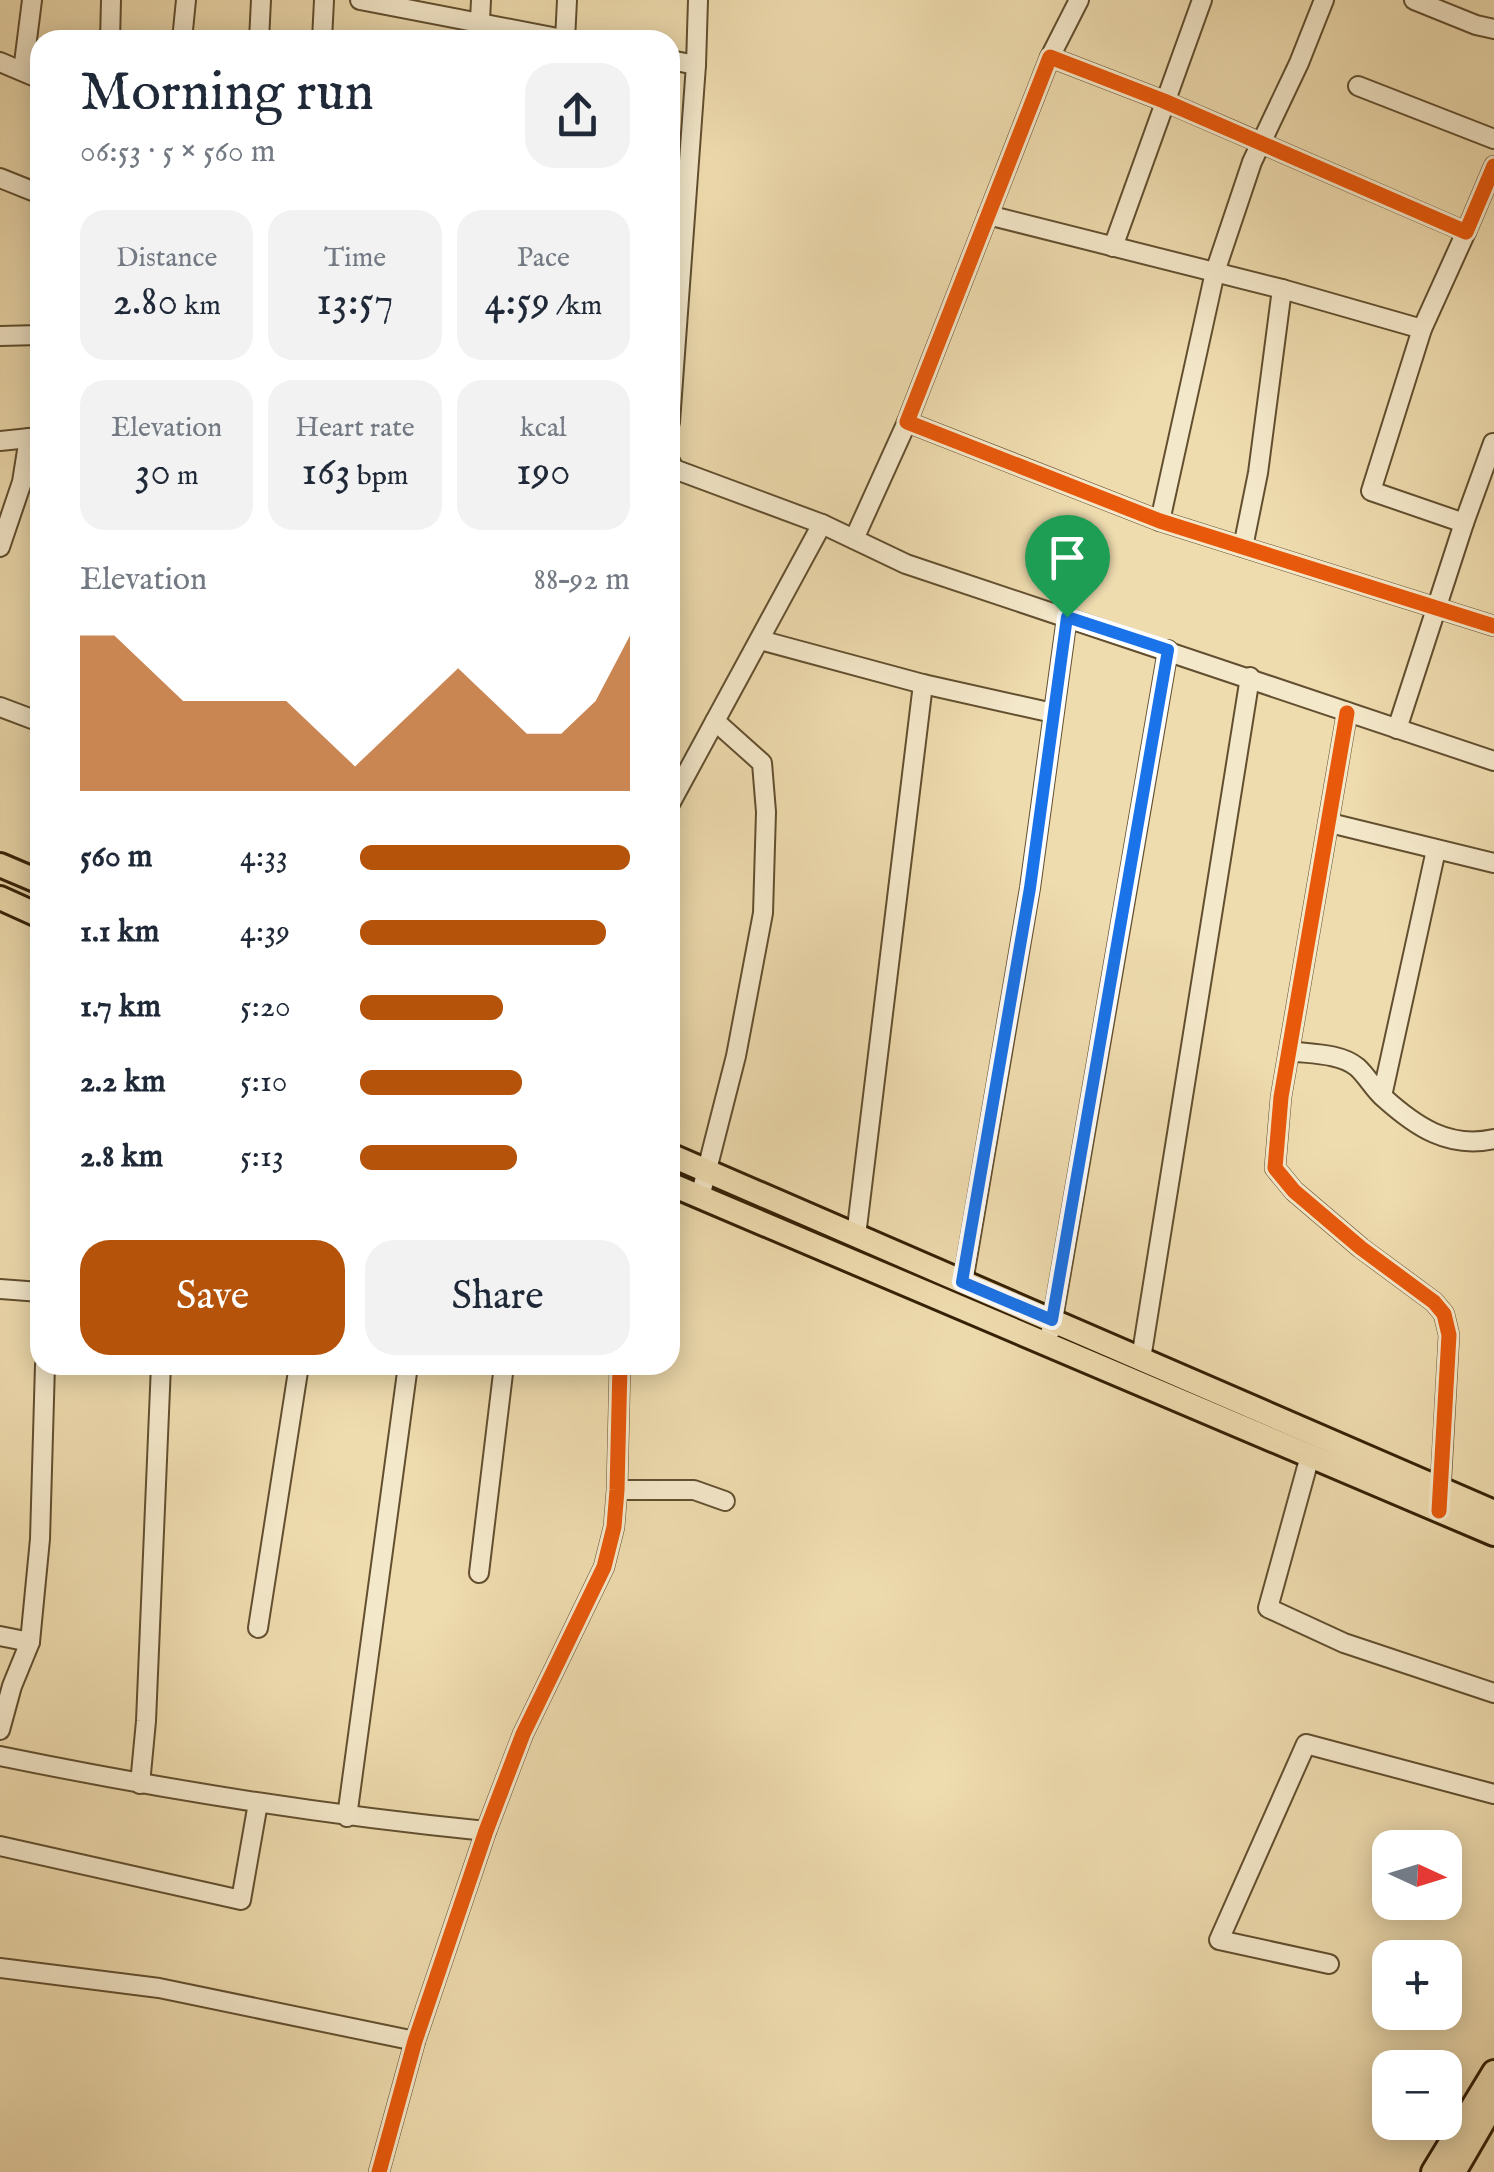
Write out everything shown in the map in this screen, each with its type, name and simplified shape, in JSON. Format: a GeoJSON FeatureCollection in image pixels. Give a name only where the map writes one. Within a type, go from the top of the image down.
{"type":"FeatureCollection","features":[{"type":"Feature","properties":{"kind":"main road"},"geometry":{"type":"LineString","coordinates":[[0,864],[30,878]]}},
{"type":"Feature","properties":{"kind":"main road"},"geometry":{"type":"LineString","coordinates":[[0,898],[30,912]]}},
{"type":"Feature","properties":{"kind":"main road"},"geometry":{"type":"LineString","coordinates":[[680,1159],[1141,1359],[1347,1460],[1440,1500],[1494,1534]]}},
{"type":"Feature","properties":{"kind":"main road"},"geometry":{"type":"LineString","coordinates":[[680,1188],[1310,1456],[1347,1460]]}},
{"type":"Feature","properties":{"kind":"main road"},"geometry":{"type":"LineString","coordinates":[[1440,1500],[1494,1512]]}},
{"type":"Feature","properties":{"kind":"main road"},"geometry":{"type":"LineString","coordinates":[[1454,2172],[1488,2107],[1494,2072]]}},
{"type":"Feature","properties":{"kind":"main road"},"geometry":{"type":"LineString","coordinates":[[1434,2172],[1488,2107]]}},
{"type":"Feature","properties":{"kind":"street"},"geometry":{"type":"LineString","coordinates":[[32,0],[32,30]]}},
{"type":"Feature","properties":{"kind":"street"},"geometry":{"type":"LineString","coordinates":[[110,30],[111,0]]}},
{"type":"Feature","properties":{"kind":"street"},"geometry":{"type":"LineString","coordinates":[[183,30],[186,0]]}},
{"type":"Feature","properties":{"kind":"street"},"geometry":{"type":"LineString","coordinates":[[260,30],[261,0]]}},
{"type":"Feature","properties":{"kind":"street"},"geometry":{"type":"LineString","coordinates":[[322,30],[324,0]]}},
{"type":"Feature","properties":{"kind":"street"},"geometry":{"type":"LineString","coordinates":[[360,0],[405,4],[474,30]]}},
{"type":"Feature","properties":{"kind":"street"},"geometry":{"type":"LineString","coordinates":[[479,30],[482,0]]}},
{"type":"Feature","properties":{"kind":"street"},"geometry":{"type":"LineString","coordinates":[[566,30],[567,0]]}},
{"type":"Feature","properties":{"kind":"street"},"geometry":{"type":"LineString","coordinates":[[680,285],[698,0]]}},
{"type":"Feature","properties":{"kind":"street"},"geometry":{"type":"LineString","coordinates":[[854,539],[907,422],[1050,57],[1079,0]]}},
{"type":"Feature","properties":{"kind":"street"},"geometry":{"type":"LineString","coordinates":[[1113,247],[1202,0]]}},
{"type":"Feature","properties":{"kind":"street"},"geometry":{"type":"LineString","coordinates":[[1160,521],[1215,272],[1260,144],[1299,64],[1324,0]]}},
{"type":"Feature","properties":{"kind":"street"},"geometry":{"type":"LineString","coordinates":[[1414,0],[1476,26],[1494,29]]}},
{"type":"Feature","properties":{"kind":"street"},"geometry":{"type":"LineString","coordinates":[[1050,57],[1164,101],[1466,232]]}},
{"type":"Feature","properties":{"kind":"street"},"geometry":{"type":"LineString","coordinates":[[0,62],[30,75]]}},
{"type":"Feature","properties":{"kind":"street"},"geometry":{"type":"LineString","coordinates":[[680,62],[696,65]]}},
{"type":"Feature","properties":{"kind":"street"},"geometry":{"type":"LineString","coordinates":[[1358,86],[1494,139]]}},
{"type":"Feature","properties":{"kind":"street"},"geometry":{"type":"LineString","coordinates":[[1464,522],[1370,491],[1422,330],[1494,166]]}},
{"type":"Feature","properties":{"kind":"street"},"geometry":{"type":"LineString","coordinates":[[0,178],[30,190]]}},
{"type":"Feature","properties":{"kind":"street"},"geometry":{"type":"LineString","coordinates":[[988,215],[1282,289],[1422,330]]}},
{"type":"Feature","properties":{"kind":"street"},"geometry":{"type":"LineString","coordinates":[[1244,547],[1282,289]]}},
{"type":"Feature","properties":{"kind":"street"},"geometry":{"type":"LineString","coordinates":[[0,336],[30,335]]}},
{"type":"Feature","properties":{"kind":"street"},"geometry":{"type":"LineString","coordinates":[[907,422],[1160,521],[1494,626]]}},
{"type":"Feature","properties":{"kind":"street"},"geometry":{"type":"LineString","coordinates":[[0,440],[30,438]]}},
{"type":"Feature","properties":{"kind":"street"},"geometry":{"type":"LineString","coordinates":[[1397,729],[1493,443]]}},
{"type":"Feature","properties":{"kind":"street"},"geometry":{"type":"LineString","coordinates":[[0,547],[30,455]]}},
{"type":"Feature","properties":{"kind":"street"},"geometry":{"type":"LineString","coordinates":[[680,470],[822,524],[906,564],[1494,761]]}},
{"type":"Feature","properties":{"kind":"street"},"geometry":{"type":"LineString","coordinates":[[680,786],[822,524]]}},
{"type":"Feature","properties":{"kind":"street"},"geometry":{"type":"LineString","coordinates":[[962,1282],[1030,888],[1067,617]]}},
{"type":"Feature","properties":{"kind":"street"},"geometry":{"type":"LineString","coordinates":[[760,640],[923,684],[1053,712]]}},
{"type":"Feature","properties":{"kind":"street"},"geometry":{"type":"LineString","coordinates":[[1048,1345],[1168,650]]}},
{"type":"Feature","properties":{"kind":"street"},"geometry":{"type":"LineString","coordinates":[[1141,1359],[1250,677]]}},
{"type":"Feature","properties":{"kind":"street"},"geometry":{"type":"LineString","coordinates":[[856,1236],[923,684]]}},
{"type":"Feature","properties":{"kind":"street"},"geometry":{"type":"LineString","coordinates":[[0,708],[30,718]]}},
{"type":"Feature","properties":{"kind":"street"},"geometry":{"type":"LineString","coordinates":[[1347,713],[1289,1050],[1275,1168],[1294,1191],[1444,1314],[1450,1334],[1440,1500]]}},
{"type":"Feature","properties":{"kind":"street"},"geometry":{"type":"LineString","coordinates":[[700,1197],[736,1056],[763,912],[766,812],[762,764],[715,721]]}},
{"type":"Feature","properties":{"kind":"street"},"geometry":{"type":"LineString","coordinates":[[1330,823],[1494,863]]}},
{"type":"Feature","properties":{"kind":"street"},"geometry":{"type":"LineString","coordinates":[[1382,1096],[1436,850]]}},
{"type":"Feature","properties":{"kind":"street"},"geometry":{"type":"LineString","coordinates":[[1289,1050],[1340,1058],[1356,1066],[1382,1096],[1433,1135],[1457,1143],[1494,1139]]}},
{"type":"Feature","properties":{"kind":"street"},"geometry":{"type":"LineString","coordinates":[[0,1289],[30,1291]]}},
{"type":"Feature","properties":{"kind":"street"},"geometry":{"type":"LineString","coordinates":[[0,1730],[30,1642],[40,1540],[46,1375]]}},
{"type":"Feature","properties":{"kind":"street"},"geometry":{"type":"LineString","coordinates":[[140,1784],[161,1375]]}},
{"type":"Feature","properties":{"kind":"street"},"geometry":{"type":"LineString","coordinates":[[258,1628],[297,1375]]}},
{"type":"Feature","properties":{"kind":"street"},"geometry":{"type":"LineString","coordinates":[[347,1817],[407,1375]]}},
{"type":"Feature","properties":{"kind":"street"},"geometry":{"type":"LineString","coordinates":[[479,1574],[503,1375]]}},
{"type":"Feature","properties":{"kind":"street"},"geometry":{"type":"LineString","coordinates":[[379,2172],[415,2040],[486,1831],[529,1721],[604,1567],[614,1527],[620,1375]]}},
{"type":"Feature","properties":{"kind":"street"},"geometry":{"type":"LineString","coordinates":[[1310,1456],[1268,1608],[1344,1643],[1494,1693]]}},
{"type":"Feature","properties":{"kind":"street"},"geometry":{"type":"LineString","coordinates":[[617,1490],[694,1490],[724,1501]]}},
{"type":"Feature","properties":{"kind":"street"},"geometry":{"type":"LineString","coordinates":[[0,1636],[30,1642]]}},
{"type":"Feature","properties":{"kind":"street"},"geometry":{"type":"LineString","coordinates":[[1329,1964],[1219,1940],[1306,1744],[1493,1792]]}},
{"type":"Feature","properties":{"kind":"street"},"geometry":{"type":"LineString","coordinates":[[0,1756],[140,1784],[347,1817],[486,1831]]}},
{"type":"Feature","properties":{"kind":"street"},"geometry":{"type":"LineString","coordinates":[[0,1846],[241,1900],[258,1803]]}},
{"type":"Feature","properties":{"kind":"street"},"geometry":{"type":"LineString","coordinates":[[0,1968],[159,1988],[415,2040]]}},
{"type":"Feature","properties":{"kind":"cycle path"},"geometry":{"type":"LineString","coordinates":[[1494,166],[1466,232],[1164,101],[1050,57],[907,422],[1160,521],[1494,626]]}},
{"type":"Feature","properties":{"kind":"cycle path"},"geometry":{"type":"LineString","coordinates":[[1347,713],[1281,1097],[1275,1168],[1294,1191],[1444,1314],[1449,1335],[1439,1511]]}},
{"type":"Feature","properties":{"kind":"cycle path"},"geometry":{"type":"LineString","coordinates":[[379,2172],[415,2041],[486,1831],[523,1734],[604,1567],[614,1527],[620,1375]]}},
{"type":"Feature","properties":{"kind":"route"},"geometry":{"type":"LineString","coordinates":[[1067,617],[1168,650],[1052,1320],[962,1282],[1030,888],[1067,617]]}}]}
